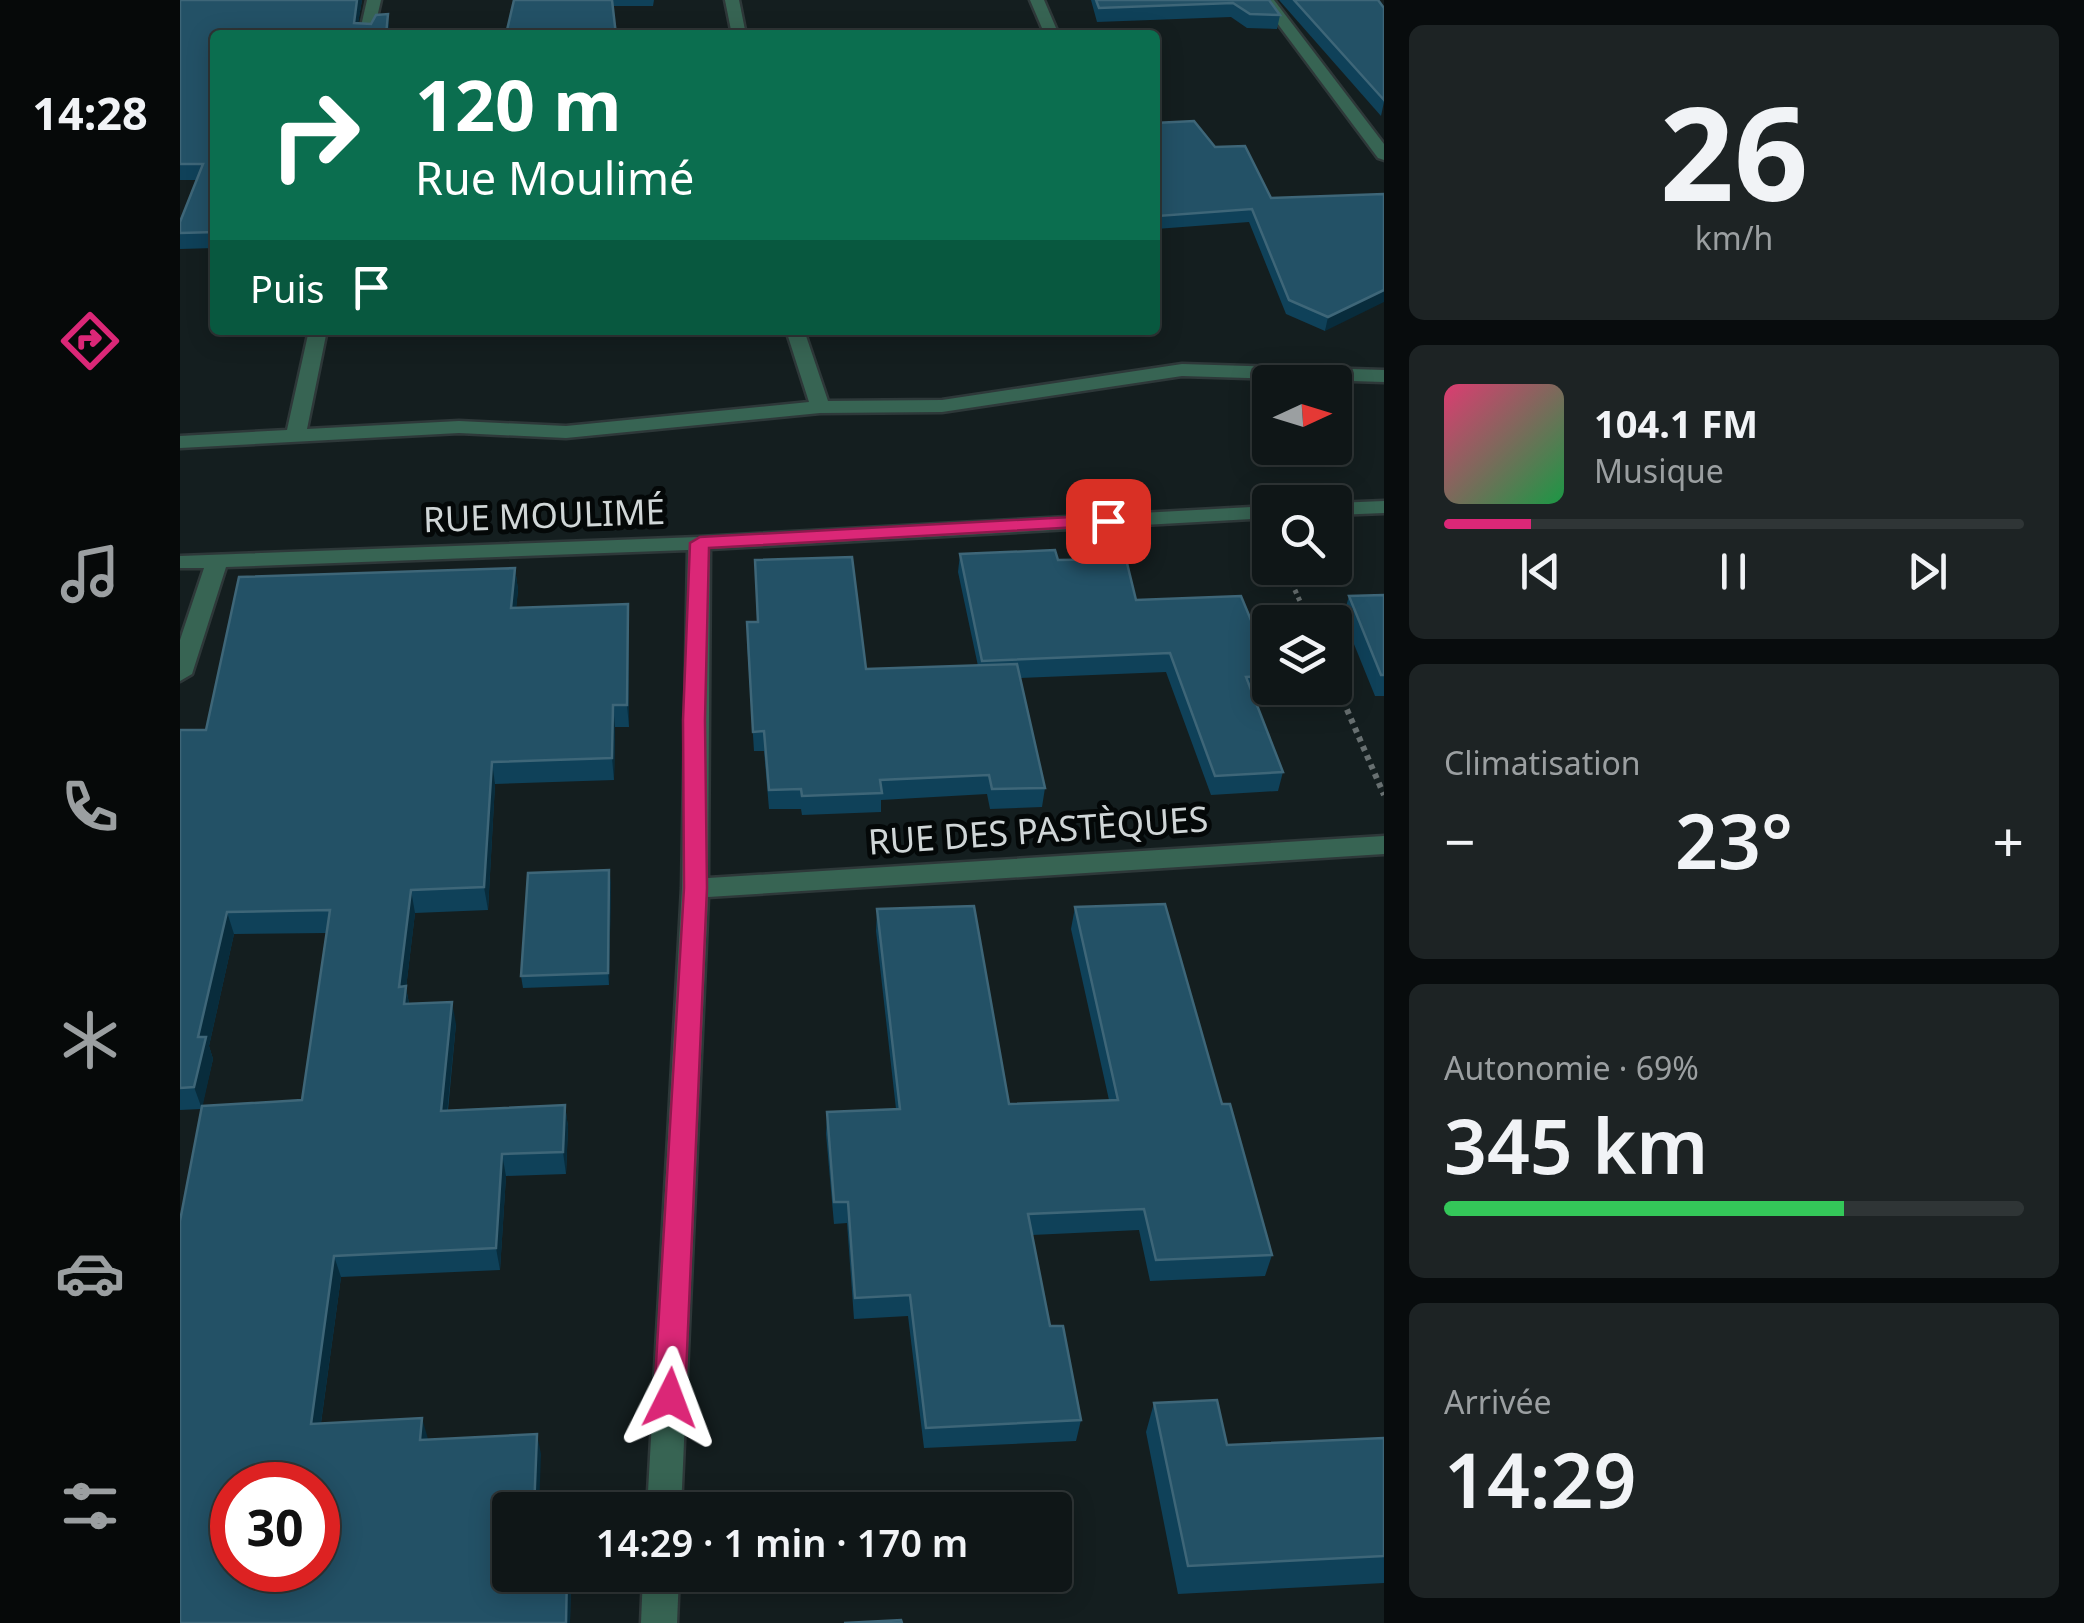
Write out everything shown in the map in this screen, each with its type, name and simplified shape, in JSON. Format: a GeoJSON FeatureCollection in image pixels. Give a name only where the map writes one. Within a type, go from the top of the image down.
{"type":"FeatureCollection","features":[{"type":"Feature","properties":{"kind":"street"},"geometry":{"type":"LineString","coordinates":[[367,30],[374,0]]}},
{"type":"Feature","properties":{"kind":"street"},"geometry":{"type":"LineString","coordinates":[[732,0],[739,30]]}},
{"type":"Feature","properties":{"kind":"street"},"geometry":{"type":"LineString","coordinates":[[1037,0],[1050,30]]}},
{"type":"Feature","properties":{"kind":"street"},"geometry":{"type":"LineString","coordinates":[[1266,0],[1384,155]]}},
{"type":"Feature","properties":{"kind":"street"},"geometry":{"type":"LineString","coordinates":[[296,434],[317,335]]}},
{"type":"Feature","properties":{"kind":"street"},"geometry":{"type":"LineString","coordinates":[[797,335],[820,407]]}},
{"type":"Feature","properties":{"kind":"street"},"geometry":{"type":"LineString","coordinates":[[180,442],[459,427],[566,432],[820,407],[942,406],[1182,370],[1384,376]]}},
{"type":"Feature","properties":{"kind":"street"},"geometry":{"type":"LineString","coordinates":[[1352,508],[1384,506]]}},
{"type":"Feature","properties":{"kind":"street","name":"RUE MOULIMÉ"},"geometry":{"type":"LineString","coordinates":[[180,562],[700,543],[1252,513]]}},
{"type":"Feature","properties":{"kind":"street"},"geometry":{"type":"LineString","coordinates":[[665,1492],[696,888],[694,720],[700,543]]}},
{"type":"Feature","properties":{"kind":"street"},"geometry":{"type":"LineString","coordinates":[[180,674],[217,562]]}},
{"type":"Feature","properties":{"kind":"street","name":"RUE DES PASTÈQUES"},"geometry":{"type":"LineString","coordinates":[[696,888],[1384,845]]}},
{"type":"Feature","properties":{"kind":"street"},"geometry":{"type":"LineString","coordinates":[[659,1623],[660,1592]]}},
{"type":"Feature","properties":{"kind":"path"},"geometry":{"type":"LineString","coordinates":[[1345,705],[1384,794]]}},
{"type":"Feature","properties":{"kind":"building"},"geometry":{"type":"Polygon","coordinates":[[[180,0],[357,0],[354,23],[371,24],[376,15],[388,14],[386,30],[210,30],[210,232],[180,233],[180,222],[203,164],[180,164],[180,0]]]}},
{"type":"Feature","properties":{"kind":"building"},"geometry":{"type":"Polygon","coordinates":[[[514,0],[612,0],[615,30],[507,30],[514,0]]]}},
{"type":"Feature","properties":{"kind":"building"},"geometry":{"type":"Polygon","coordinates":[[[1096,0],[1269,0],[1280,15],[1250,14],[1233,3],[1099,8],[1096,0]]]}},
{"type":"Feature","properties":{"kind":"building"},"geometry":{"type":"Polygon","coordinates":[[[1294,0],[1378,0],[1384,8],[1384,100],[1294,0]]]}},
{"type":"Feature","properties":{"kind":"building"},"geometry":{"type":"Polygon","coordinates":[[[1194,121],[1215,147],[1245,146],[1271,198],[1384,194],[1384,290],[1328,317],[1289,300],[1252,209],[1160,216],[1160,123],[1194,121]]]}},
{"type":"Feature","properties":{"kind":"building"},"geometry":{"type":"Polygon","coordinates":[[[1055,550],[1058,560],[1126,559],[1136,600],[1241,596],[1252,623],[1252,677],[1246,677],[1252,705],[1257,705],[1283,772],[1215,776],[1170,653],[982,661],[960,554],[1055,550]]]}},
{"type":"Feature","properties":{"kind":"building"},"geometry":{"type":"Polygon","coordinates":[[[852,557],[866,669],[1017,664],[1045,788],[992,789],[989,775],[880,780],[882,793],[802,796],[801,789],[769,790],[764,731],[753,732],[747,622],[758,622],[755,560],[852,557]]]}},
{"type":"Feature","properties":{"kind":"building"},"geometry":{"type":"Polygon","coordinates":[[[515,568],[511,608],[628,604],[627,705],[613,705],[612,758],[492,762],[484,887],[411,890],[399,987],[406,986],[404,1004],[452,1002],[441,1111],[565,1105],[563,1152],[502,1154],[496,1248],[334,1256],[311,1424],[422,1418],[420,1440],[537,1434],[535,1492],[492,1492],[492,1592],[567,1592],[566,1623],[180,1623],[180,1221],[202,1106],[302,1100],[330,910],[227,912],[198,1037],[206,1037],[194,1087],[180,1088],[180,730],[206,730],[239,577],[515,568]]]}},
{"type":"Feature","properties":{"kind":"building"},"geometry":{"type":"Polygon","coordinates":[[[1384,595],[1384,675],[1381,675],[1349,596],[1384,595]]]}},
{"type":"Feature","properties":{"kind":"building"},"geometry":{"type":"Polygon","coordinates":[[[609,870],[608,973],[521,976],[528,873],[609,870]]]}},
{"type":"Feature","properties":{"kind":"building"},"geometry":{"type":"Polygon","coordinates":[[[1165,904],[1222,1104],[1230,1104],[1272,1255],[1156,1260],[1144,1209],[1028,1214],[1050,1326],[1063,1326],[1081,1420],[926,1428],[910,1295],[855,1298],[848,1202],[834,1202],[827,1112],[900,1109],[877,909],[974,906],[1009,1104],[1118,1100],[1075,907],[1165,904]]]}},
{"type":"Feature","properties":{"kind":"building"},"geometry":{"type":"Polygon","coordinates":[[[1217,1400],[1227,1445],[1384,1438],[1384,1556],[1188,1566],[1154,1403],[1217,1400]]]}},
{"type":"Feature","properties":{"kind":"building"},"geometry":{"type":"Polygon","coordinates":[[[901,1620],[902,1623],[844,1623],[901,1620]]]}},
{"type":"Feature","properties":{"kind":"route"},"geometry":{"type":"LineString","coordinates":[[670,1398],[696,888],[694,720],[700,543],[1108,521]]}}]}
